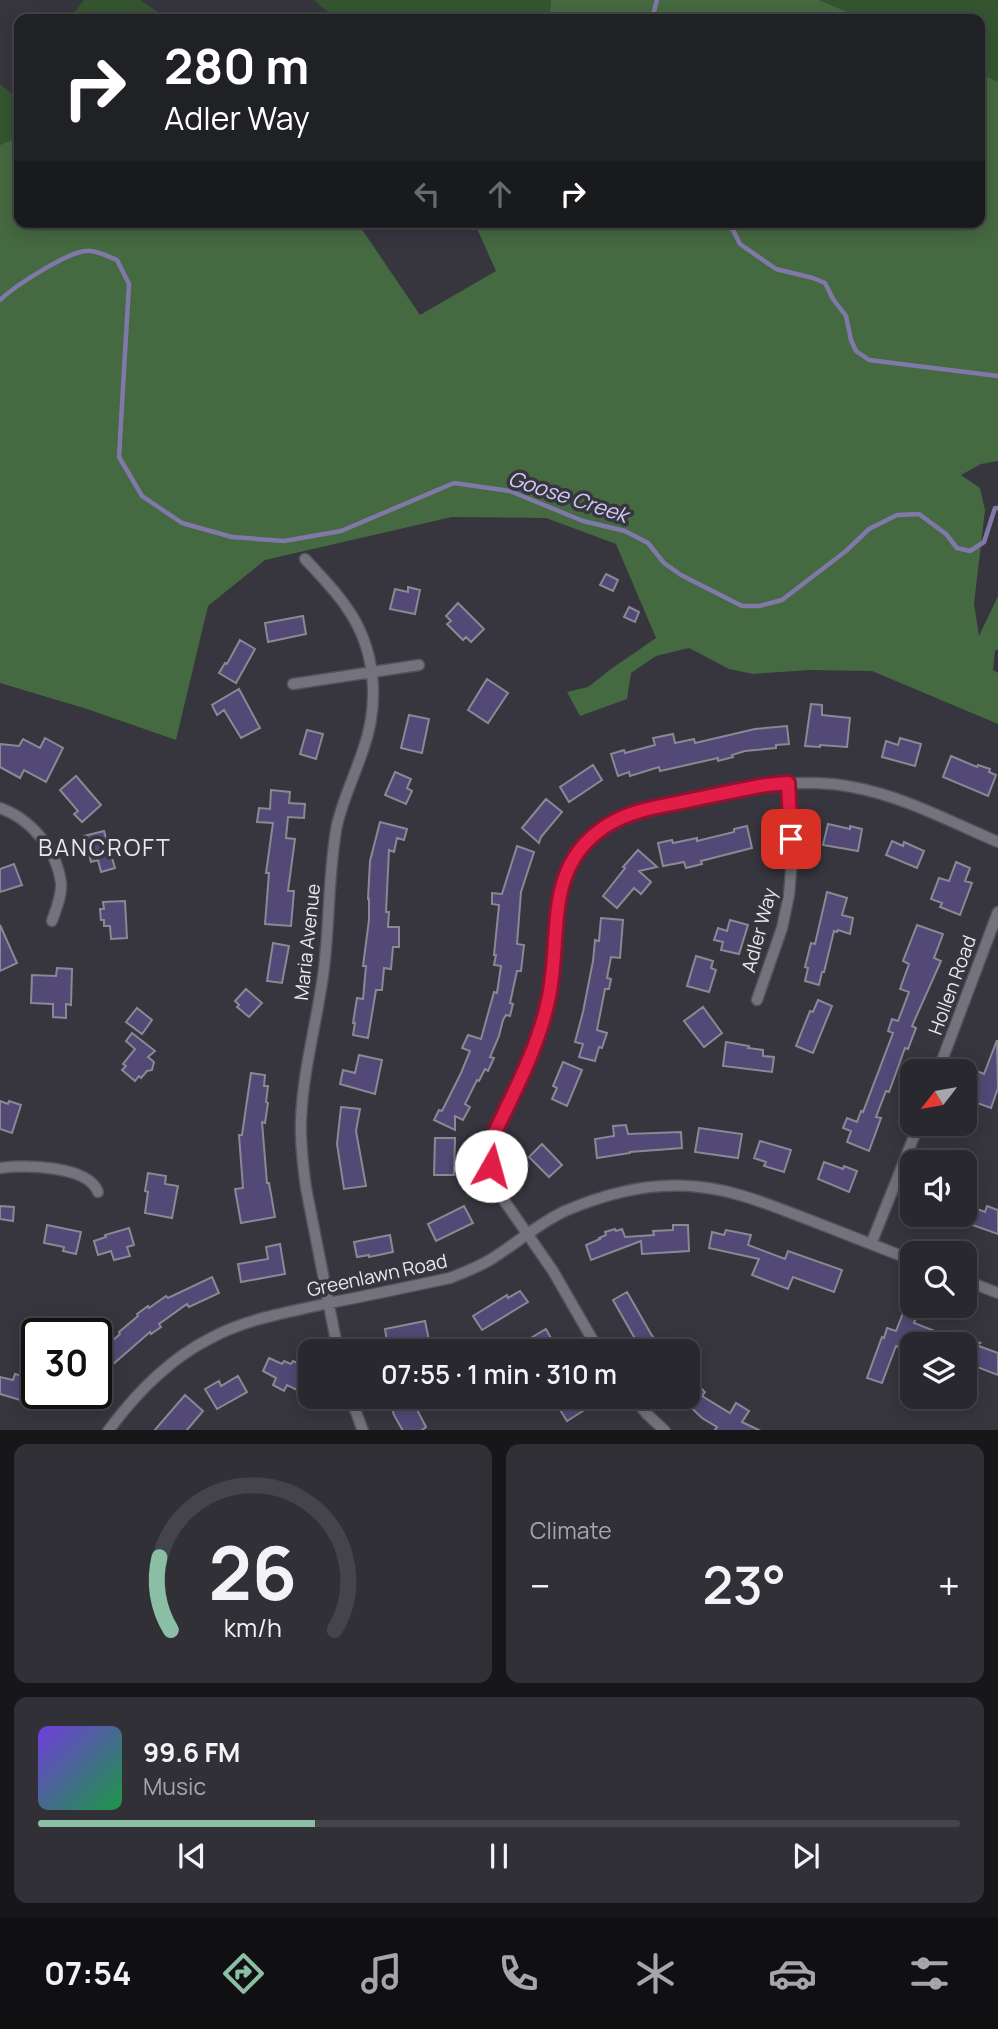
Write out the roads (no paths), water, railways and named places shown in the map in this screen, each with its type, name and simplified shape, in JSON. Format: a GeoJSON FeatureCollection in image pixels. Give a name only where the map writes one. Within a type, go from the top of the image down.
{"type":"FeatureCollection","features":[{"type":"Feature","properties":{"kind":"street","name":"Maria Avenue"},"geometry":{"type":"LineString","coordinates":[[305,559],[349,610],[368,652],[374,693],[372,722],[338,822],[321,996],[305,1080],[301,1121],[302,1163],[336,1339]]}},
{"type":"Feature","properties":{"kind":"street"},"geometry":{"type":"LineString","coordinates":[[293,684],[419,665]]}},
{"type":"Feature","properties":{"kind":"street","name":"Adler Way"},"geometry":{"type":"LineString","coordinates":[[757,1000],[782,928],[789,895],[792,859],[788,783]]}},
{"type":"Feature","properties":{"kind":"street"},"geometry":{"type":"LineString","coordinates":[[592,1339],[553,1271],[510,1210],[496,1185],[491,1166],[496,1130],[540,1033],[551,988],[558,899],[572,861],[587,842],[605,826],[628,815],[766,785],[822,783],[890,796],[998,842]]}},
{"type":"Feature","properties":{"kind":"street"},"geometry":{"type":"LineString","coordinates":[[0,808],[30,826],[52,856],[61,883],[52,921]]}},
{"type":"Feature","properties":{"kind":"street","name":"Hollen Road"},"geometry":{"type":"LineString","coordinates":[[943,1059],[998,912]]}},
{"type":"Feature","properties":{"kind":"street"},"geometry":{"type":"LineString","coordinates":[[871,1244],[914,1136]]}},
{"type":"Feature","properties":{"kind":"street"},"geometry":{"type":"LineString","coordinates":[[0,1168],[57,1169],[86,1179],[95,1185],[98,1192]]}},
{"type":"Feature","properties":{"kind":"street","name":"Greenlawn Road"},"geometry":{"type":"LineString","coordinates":[[108,1430],[125,1407],[152,1379],[181,1355],[210,1338],[272,1315],[450,1278],[494,1258],[561,1213],[599,1198],[631,1190],[687,1186],[731,1192],[759,1200],[900,1255]]}},
{"type":"Feature","properties":{"kind":"street"},"geometry":{"type":"LineString","coordinates":[[977,1285],[998,1293]]}},
{"type":"Feature","properties":{"kind":"street"},"geometry":{"type":"LineString","coordinates":[[355,1409],[363,1430]]}},
{"type":"Feature","properties":{"kind":"street"},"geometry":{"type":"LineString","coordinates":[[643,1409],[665,1430]]}},
{"type":"Feature","properties":{"kind":"waterway","name":"Goose Creek"},"geometry":{"type":"LineString","coordinates":[[653,14],[657,0]]}},
{"type":"Feature","properties":{"kind":"waterway","name":"Goose Creek"},"geometry":{"type":"LineString","coordinates":[[732,228],[740,244],[776,269],[825,283],[846,316],[856,351],[869,360],[998,376]]}},
{"type":"Feature","properties":{"kind":"waterway","name":"Goose Creek"},"geometry":{"type":"LineString","coordinates":[[0,300],[30,278],[71,255],[91,251],[117,260],[129,284],[119,457],[142,496],[182,523],[232,537],[284,541],[341,531],[454,483],[510,491],[583,521],[625,531],[648,543],[664,563],[681,575],[742,606],[759,606],[782,600],[846,551],[869,529],[897,515],[919,514],[946,534],[957,548],[970,551],[984,542],[995,508],[998,508]]}},
{"type":"Feature","properties":{"kind":"district","name":"BANCROFT"},"geometry":{"type":"Point","coordinates":[105,848]}}]}
